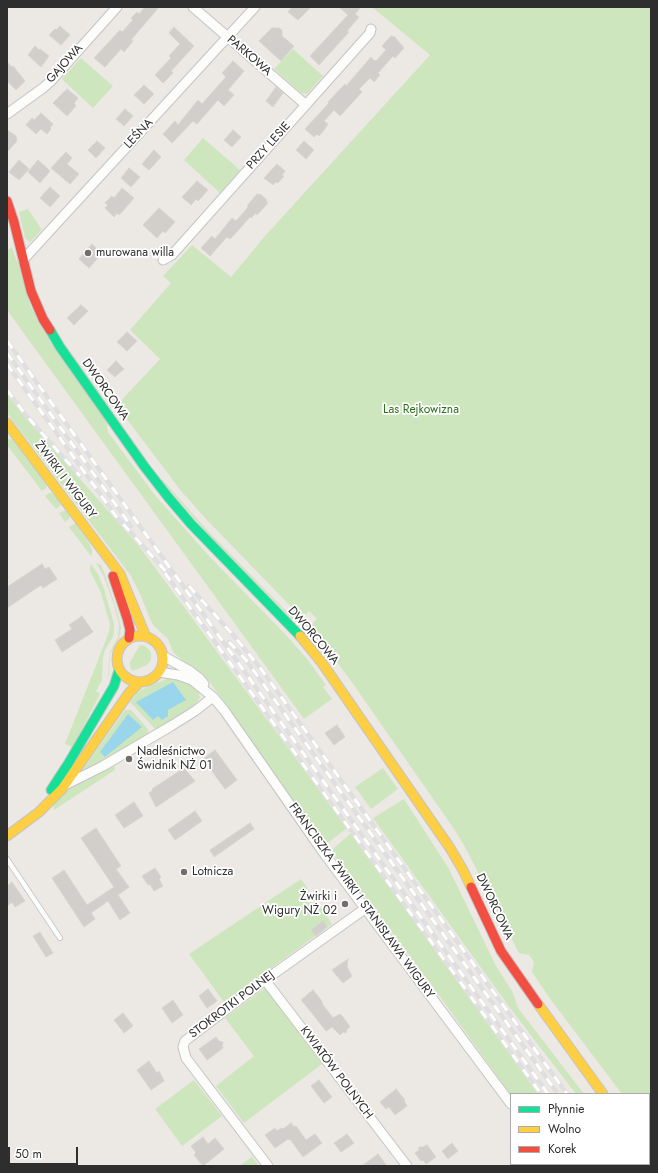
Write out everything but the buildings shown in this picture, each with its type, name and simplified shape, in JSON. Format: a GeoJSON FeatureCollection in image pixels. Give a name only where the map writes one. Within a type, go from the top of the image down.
{"type":"FeatureCollection","features":[{"type":"Feature","properties":{"kind":"street","name":"GAJOWA"},"geometry":{"type":"LineString","coordinates":[[7,114],[51,81],[117,7]]}},
{"type":"Feature","properties":{"kind":"street","name":"PARKOWA"},"geometry":{"type":"LineString","coordinates":[[193,7],[306,106]]}},
{"type":"Feature","properties":{"kind":"street","name":"LEŚNA"},"geometry":{"type":"LineString","coordinates":[[23,260],[255,7]]}},
{"type":"Feature","properties":{"kind":"street","name":"PRZY LESIE"},"geometry":{"type":"LineString","coordinates":[[163,260],[172,255],[306,106],[370,33],[371,29]]}},
{"type":"Feature","properties":{"kind":"street","name":"DWORCOWA"},"geometry":{"type":"LineString","coordinates":[[7,200],[31,291],[43,319],[57,343],[82,380],[168,498],[191,524],[295,630],[322,662],[450,848],[463,870],[502,950],[514,970],[602,1093]]}},
{"type":"Feature","properties":{"kind":"street","name":"ŻWIRKI I WIGURY"},"geometry":{"type":"LineString","coordinates":[[7,423],[103,553],[115,567],[124,581],[146,637]]}},
{"type":"Feature","properties":{"kind":"street","name":"ŻWIRKI I WIGURY"},"geometry":{"type":"LineString","coordinates":[[103,553],[125,611],[130,630],[129,638]]}},
{"type":"Feature","properties":{"kind":"street"},"geometry":{"type":"LineString","coordinates":[[7,836],[39,812],[65,786],[129,693],[139,683],[150,680],[159,672],[163,665],[163,656],[157,644],[146,637],[137,636],[129,638],[122,644],[117,652],[117,664],[119,670],[126,678],[139,683]]}},
{"type":"Feature","properties":{"kind":"street"},"geometry":{"type":"LineString","coordinates":[[163,656],[195,674],[202,681],[212,697]]}},
{"type":"Feature","properties":{"kind":"street"},"geometry":{"type":"LineString","coordinates":[[7,830],[35,808],[57,782],[114,686],[119,670]]}},
{"type":"Feature","properties":{"kind":"street"},"geometry":{"type":"LineString","coordinates":[[159,672],[178,674],[187,678],[200,686],[212,697]]}},
{"type":"Feature","properties":{"kind":"street"},"geometry":{"type":"LineString","coordinates":[[65,786],[163,731],[195,711],[212,697]]}},
{"type":"Feature","properties":{"kind":"street","name":"FRANCISZKA ŻWIRKI I STANISŁAWA WIGURY"},"geometry":{"type":"LineString","coordinates":[[212,697],[224,710],[323,852],[510,1103]]}},
{"type":"Feature","properties":{"kind":"street","name":"STOKROTKI POLNEJ"},"geometry":{"type":"LineString","coordinates":[[268,1166],[186,1058],[183,1047],[185,1041],[265,980],[366,908]]}},
{"type":"Feature","properties":{"kind":"street","name":"KWIATÓW POLNYCH"},"geometry":{"type":"LineString","coordinates":[[265,980],[407,1166]]}},
{"type":"Feature","properties":{"kind":"lane"},"geometry":{"type":"LineString","coordinates":[[7,859],[60,938]]}},
{"type":"Feature","properties":{"kind":"green space","name":"Las Rejkowizna"},"geometry":{"type":"Polygon","coordinates":[[[372,7],[651,7],[651,1138],[650,1093],[621,1093],[551,1000],[532,972],[534,962],[529,955],[519,953],[464,845],[450,823],[351,681],[310,626],[317,619],[309,611],[302,618],[207,520],[181,491],[117,406],[113,408],[95,384],[117,405],[160,359],[130,330],[171,283],[163,276],[192,245],[231,277],[265,236],[430,55],[372,7]]]}},
{"type":"Feature","properties":{"kind":"green space"},"geometry":{"type":"Polygon","coordinates":[[[293,49],[323,76],[307,94],[301,93],[274,69],[293,49]]]}},
{"type":"Feature","properties":{"kind":"green space"},"geometry":{"type":"Polygon","coordinates":[[[81,58],[113,86],[93,108],[62,79],[81,58]]]}},
{"type":"Feature","properties":{"kind":"green space"},"geometry":{"type":"Polygon","coordinates":[[[203,138],[240,170],[220,193],[184,160],[203,138]]]}},
{"type":"Feature","properties":{"kind":"green space"},"geometry":{"type":"Polygon","coordinates":[[[28,209],[42,230],[30,242],[25,238],[19,212],[28,209]]]}},
{"type":"Feature","properties":{"kind":"green space"},"geometry":{"type":"Polygon","coordinates":[[[12,247],[16,260],[21,266],[30,305],[52,345],[106,420],[108,432],[154,494],[208,555],[287,636],[307,659],[326,685],[323,687],[332,699],[304,719],[7,310],[7,250],[12,247]]]}},
{"type":"Feature","properties":{"kind":"green space"},"geometry":{"type":"Polygon","coordinates":[[[7,393],[17,407],[139,546],[347,828],[329,842],[323,843],[209,681],[201,673],[184,662],[173,652],[168,639],[154,626],[131,576],[7,413],[7,393]]]}},
{"type":"Feature","properties":{"kind":"green space"},"geometry":{"type":"Polygon","coordinates":[[[12,439],[47,484],[46,488],[42,491],[7,445],[7,440],[12,439]]]}},
{"type":"Feature","properties":{"kind":"green space"},"geometry":{"type":"Polygon","coordinates":[[[162,479],[208,531],[295,620],[292,619],[207,533],[162,481],[162,479]]]}},
{"type":"Feature","properties":{"kind":"green space"},"geometry":{"type":"Polygon","coordinates":[[[52,493],[61,503],[56,509],[45,496],[52,493]]]}},
{"type":"Feature","properties":{"kind":"green space"},"geometry":{"type":"Polygon","coordinates":[[[66,511],[70,516],[65,522],[59,513],[66,511]]]}},
{"type":"Feature","properties":{"kind":"green space"},"geometry":{"type":"Polygon","coordinates":[[[76,524],[92,549],[91,556],[69,527],[76,524]]]}},
{"type":"Feature","properties":{"kind":"green space"},"geometry":{"type":"Polygon","coordinates":[[[96,563],[101,565],[105,575],[121,627],[118,640],[110,654],[109,675],[105,686],[108,677],[110,652],[118,637],[119,625],[104,577],[96,563]]]}},
{"type":"Feature","properties":{"kind":"green space"},"geometry":{"type":"Polygon","coordinates":[[[91,564],[98,574],[104,589],[114,624],[114,631],[113,637],[105,650],[103,657],[102,680],[96,691],[100,694],[73,747],[65,744],[109,632],[110,624],[101,593],[90,571],[91,564]]]}},
{"type":"Feature","properties":{"kind":"green space"},"geometry":{"type":"Polygon","coordinates":[[[140,645],[145,646],[150,651],[151,660],[147,665],[132,671],[130,662],[140,645]]]}},
{"type":"Feature","properties":{"kind":"green space"},"geometry":{"type":"Polygon","coordinates":[[[169,678],[176,678],[185,681],[198,689],[200,697],[196,704],[156,730],[130,702],[137,693],[143,689],[169,678]]]}},
{"type":"Feature","properties":{"kind":"green space"},"geometry":{"type":"Polygon","coordinates":[[[125,710],[131,710],[148,729],[148,735],[78,776],[125,710]]]}},
{"type":"Feature","properties":{"kind":"green space"},"geometry":{"type":"Polygon","coordinates":[[[115,766],[115,770],[54,810],[53,804],[71,787],[115,766]]]}},
{"type":"Feature","properties":{"kind":"green space"},"geometry":{"type":"Polygon","coordinates":[[[383,768],[398,789],[371,809],[355,787],[383,768]]]}},
{"type":"Feature","properties":{"kind":"green space"},"geometry":{"type":"Polygon","coordinates":[[[404,799],[449,869],[496,966],[512,991],[518,1008],[583,1093],[575,1093],[510,1008],[373,818],[404,799]]]}},
{"type":"Feature","properties":{"kind":"green space"},"geometry":{"type":"Polygon","coordinates":[[[351,833],[537,1093],[510,1094],[433,987],[332,853],[334,848],[351,833]]]}},
{"type":"Feature","properties":{"kind":"green space"},"geometry":{"type":"Polygon","coordinates":[[[301,879],[332,924],[224,1002],[189,954],[301,879]]]}},
{"type":"Feature","properties":{"kind":"green space"},"geometry":{"type":"Polygon","coordinates":[[[265,988],[322,1064],[244,1123],[216,1086],[254,1056],[225,1018],[265,988]]]}},
{"type":"Feature","properties":{"kind":"green space"},"geometry":{"type":"Polygon","coordinates":[[[194,1080],[222,1116],[182,1146],[155,1109],[194,1080]]]}},
{"type":"Feature","properties":{"kind":"green space"},"geometry":{"type":"Polygon","coordinates":[[[252,1157],[259,1166],[239,1166],[252,1157]]]}},
{"type":"Feature","properties":{"kind":"water"},"geometry":{"type":"Polygon","coordinates":[[[173,682],[186,700],[168,710],[168,716],[162,720],[158,716],[153,720],[136,702],[173,682]]]}},
{"type":"Feature","properties":{"kind":"water"},"geometry":{"type":"Polygon","coordinates":[[[128,714],[142,727],[105,757],[100,752],[128,714]]]}},
{"type":"Feature","properties":{"kind":"railway"},"geometry":{"type":"LineString","coordinates":[[7,341],[547,1093]]}},
{"type":"Feature","properties":{"kind":"railway"},"geometry":{"type":"LineString","coordinates":[[7,353],[131,526]]}},
{"type":"Feature","properties":{"kind":"railway"},"geometry":{"type":"LineString","coordinates":[[7,364],[115,515],[170,576]]}},
{"type":"Feature","properties":{"kind":"railway"},"geometry":{"type":"LineString","coordinates":[[7,390],[25,414],[80,476]]}},
{"type":"Feature","properties":{"kind":"railway"},"geometry":{"type":"LineString","coordinates":[[165,573],[540,1093]]}},
{"type":"Feature","properties":{"kind":"railway"},"geometry":{"type":"LineString","coordinates":[[189,586],[234,636],[261,669],[566,1093]]}},
{"type":"Feature","properties":{"kind":"railway"},"geometry":{"type":"LineString","coordinates":[[229,642],[246,660],[557,1093]]}},
{"type":"Feature","properties":{"kind":"traffic: fast"},"geometry":{"type":"LineString","coordinates":[[50,330],[60,347],[144,466],[168,497],[191,524],[300,636]]}},
{"type":"Feature","properties":{"kind":"traffic: fast"},"geometry":{"type":"LineString","coordinates":[[51,790],[114,686],[119,670]]}},
{"type":"Feature","properties":{"kind":"traffic: slow"},"geometry":{"type":"LineString","coordinates":[[7,423],[120,574],[146,637]]}},
{"type":"Feature","properties":{"kind":"traffic: slow"},"geometry":{"type":"LineString","coordinates":[[135,636],[145,636],[157,642],[162,650],[163,659],[162,668],[157,676],[149,681],[135,682],[127,679],[120,672],[117,664],[117,654],[120,646],[127,639],[135,636]]}},
{"type":"Feature","properties":{"kind":"traffic: slow"},"geometry":{"type":"LineString","coordinates":[[300,636],[322,663],[450,848],[471,887]]}},
{"type":"Feature","properties":{"kind":"traffic: slow"},"geometry":{"type":"LineString","coordinates":[[7,836],[39,812],[62,789],[129,693],[139,683]]}},
{"type":"Feature","properties":{"kind":"traffic: slow"},"geometry":{"type":"LineString","coordinates":[[538,1004],[602,1093]]}},
{"type":"Feature","properties":{"kind":"traffic: jam"},"geometry":{"type":"LineString","coordinates":[[7,201],[14,222],[31,291],[43,319],[50,330]]}},
{"type":"Feature","properties":{"kind":"traffic: jam"},"geometry":{"type":"LineString","coordinates":[[113,576],[127,618],[130,630],[129,638]]}},
{"type":"Feature","properties":{"kind":"traffic: jam"},"geometry":{"type":"LineString","coordinates":[[471,887],[501,951],[538,1004]]}},
{"type":"Feature","properties":{"kind":"place","name":"murowana willa"},"geometry":{"type":"Point","coordinates":[88,253]}},
{"type":"Feature","properties":{"kind":"place","name":"Nadleśnictwo Świdnik NŻ 01"},"geometry":{"type":"Point","coordinates":[129,759]}},
{"type":"Feature","properties":{"kind":"place","name":"Lotnicza"},"geometry":{"type":"Point","coordinates":[184,872]}},
{"type":"Feature","properties":{"kind":"place","name":"Żwirki i Wigury NŻ 02"},"geometry":{"type":"Point","coordinates":[345,904]}}]}
